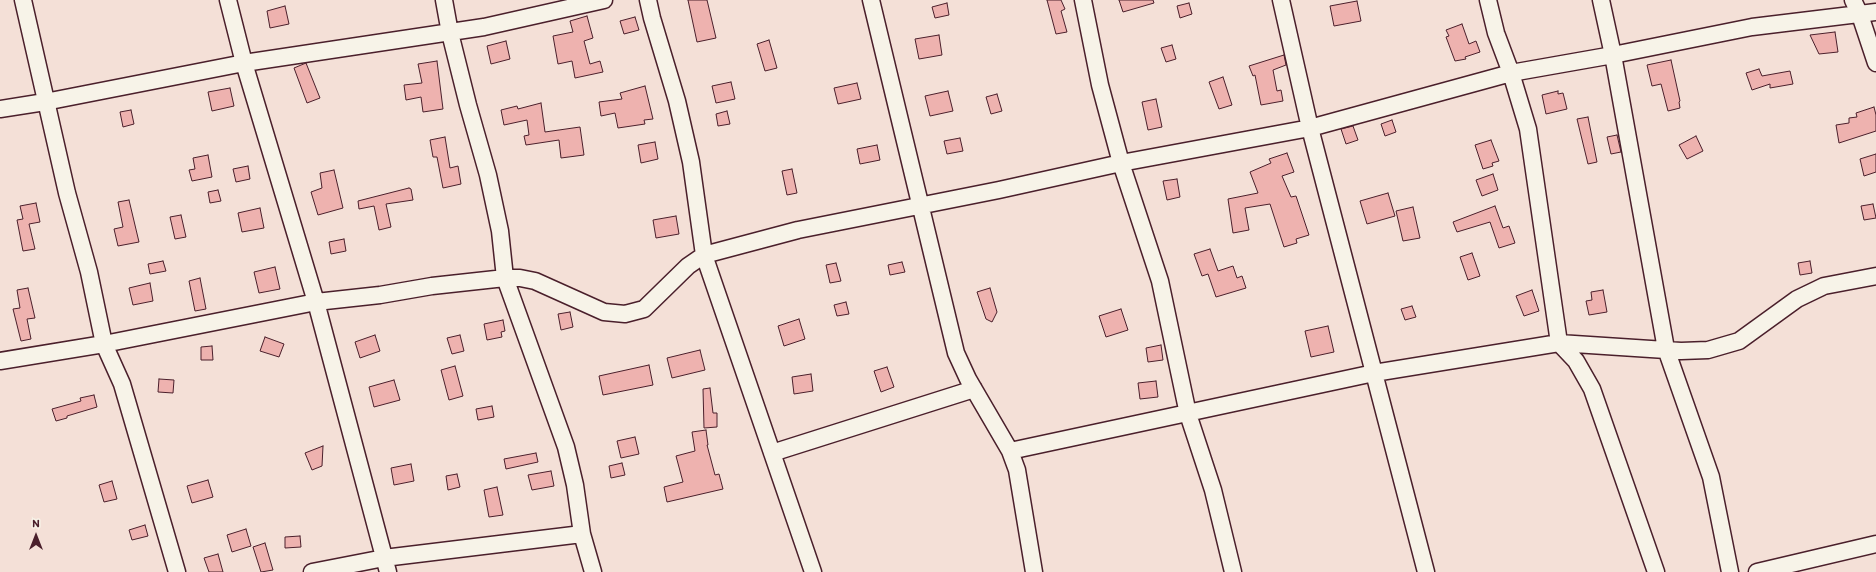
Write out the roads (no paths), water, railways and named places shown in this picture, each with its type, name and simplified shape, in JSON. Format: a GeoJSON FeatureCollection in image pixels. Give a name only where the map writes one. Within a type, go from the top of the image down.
{"type":"FeatureCollection","features":[{"type":"Feature","properties":{"kind":"street"},"geometry":{"type":"LineString","coordinates":[[23,0],[67,193],[89,272],[104,344],[122,384],[177,572]]}},
{"type":"Feature","properties":{"kind":"street"},"geometry":{"type":"LineString","coordinates":[[228,0],[244,64],[316,302],[386,565]]}},
{"type":"Feature","properties":{"kind":"street"},"geometry":{"type":"LineString","coordinates":[[444,0],[450,33],[468,105],[488,175],[500,231],[505,278],[566,446],[575,485],[582,534],[593,572]]}},
{"type":"Feature","properties":{"kind":"street"},"geometry":{"type":"LineString","coordinates":[[0,110],[244,64],[484,27],[604,0]]}},
{"type":"Feature","properties":{"kind":"street"},"geometry":{"type":"LineString","coordinates":[[648,0],[677,101],[691,162],[704,255],[813,572]]}},
{"type":"Feature","properties":{"kind":"street"},"geometry":{"type":"LineString","coordinates":[[871,0],[956,353],[974,389],[1010,451],[1017,470],[1034,572]]}},
{"type":"Feature","properties":{"kind":"street"},"geometry":{"type":"LineString","coordinates":[[1083,0],[1100,85],[1121,163],[1160,281],[1188,414],[1213,490],[1233,572]]}},
{"type":"Feature","properties":{"kind":"street"},"geometry":{"type":"LineString","coordinates":[[1281,0],[1310,128],[1426,572]]}},
{"type":"Feature","properties":{"kind":"street"},"geometry":{"type":"LineString","coordinates":[[1488,0],[1496,33],[1511,73],[1528,129],[1559,343],[1576,361],[1592,389],[1656,572]]}},
{"type":"Feature","properties":{"kind":"street"},"geometry":{"type":"LineString","coordinates":[[1602,0],[1666,349],[1711,477],[1730,572]]}},
{"type":"Feature","properties":{"kind":"street"},"geometry":{"type":"LineString","coordinates":[[1853,0],[1860,15],[1876,63]]}},
{"type":"Feature","properties":{"kind":"street"},"geometry":{"type":"LineString","coordinates":[[0,361],[104,344],[316,302],[380,295],[432,286],[505,278],[520,278],[535,281],[604,312],[625,314],[644,309],[688,266],[704,255],[798,230],[921,206],[1121,163],[1310,128],[1511,73],[1613,55],[1752,27],[1876,12]]}},
{"type":"Feature","properties":{"kind":"street"},"geometry":{"type":"LineString","coordinates":[[1010,451],[1374,373],[1559,343],[1708,350],[1739,341],[1797,299],[1824,286],[1876,276]]}},
{"type":"Feature","properties":{"kind":"street"},"geometry":{"type":"LineString","coordinates":[[772,453],[974,389]]}},
{"type":"Feature","properties":{"kind":"street"},"geometry":{"type":"LineString","coordinates":[[312,572],[386,565],[582,534]]}},
{"type":"Feature","properties":{"kind":"street"},"geometry":{"type":"LineString","coordinates":[[1757,572],[1876,546]]}}]}
